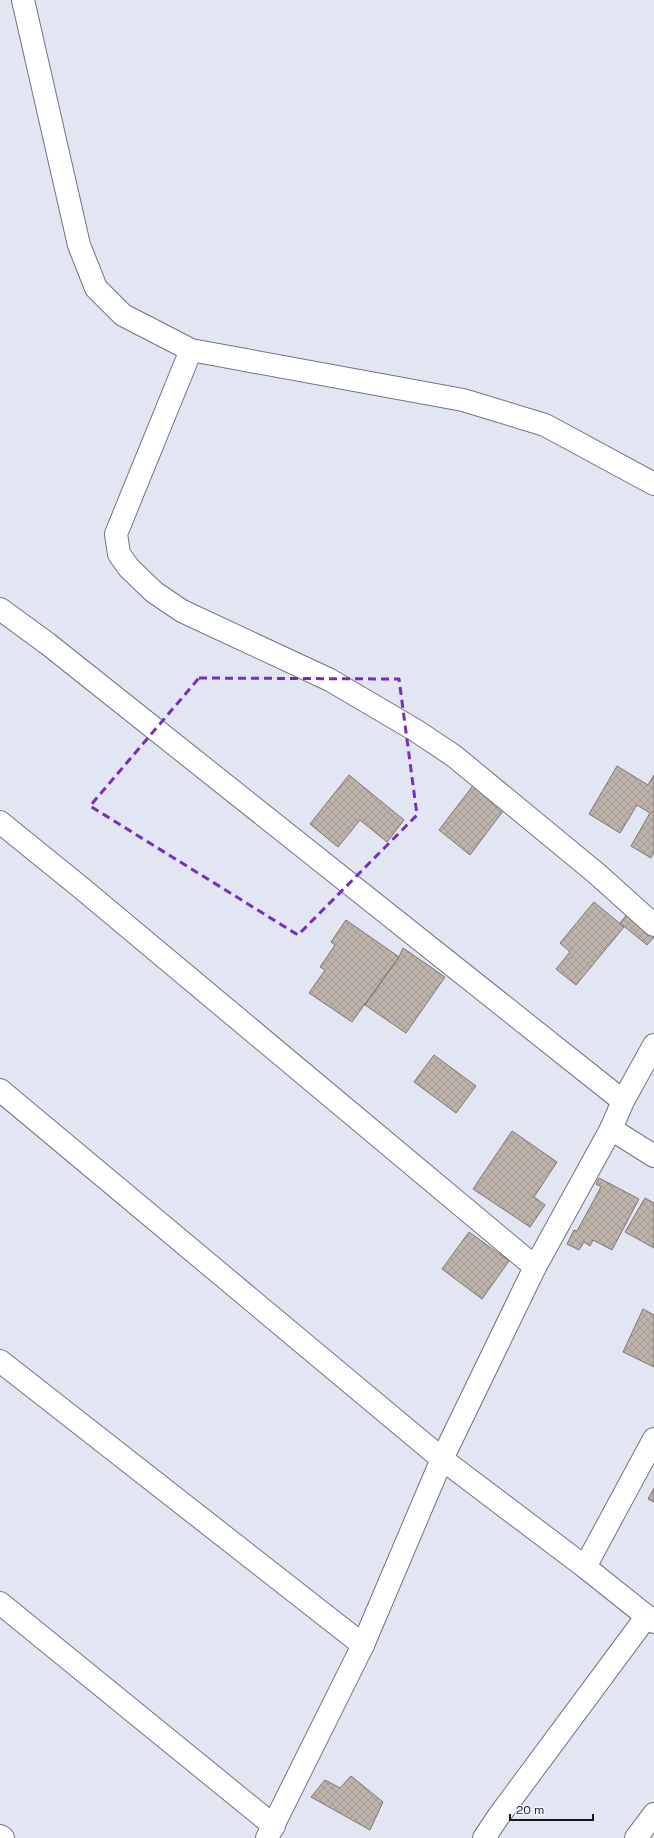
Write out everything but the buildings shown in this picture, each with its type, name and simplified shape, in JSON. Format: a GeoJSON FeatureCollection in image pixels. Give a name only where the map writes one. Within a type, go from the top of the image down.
{"type":"FeatureCollection","features":[{"type":"Feature","properties":{"kind":"street"},"geometry":{"type":"LineString","coordinates":[[23,0],[79,245],[96,288],[123,315],[191,350],[463,400],[545,425],[654,484]]}},
{"type":"Feature","properties":{"kind":"street"},"geometry":{"type":"LineString","coordinates":[[191,350],[116,534],[119,554],[129,568],[154,592],[182,611],[330,680],[415,730],[454,756],[596,873],[654,925]]}},
{"type":"Feature","properties":{"kind":"street"},"geometry":{"type":"LineString","coordinates":[[0,609],[48,644],[623,1101]]}},
{"type":"Feature","properties":{"kind":"street"},"geometry":{"type":"LineString","coordinates":[[0,822],[79,886],[535,1267]]}},
{"type":"Feature","properties":{"kind":"street"},"geometry":{"type":"LineString","coordinates":[[0,1603],[270,1832],[363,1645],[442,1458],[535,1267],[611,1129],[623,1101],[654,1045]]}},
{"type":"Feature","properties":{"kind":"street"},"geometry":{"type":"LineString","coordinates":[[0,1090],[442,1458],[585,1567],[650,1619],[498,1817],[484,1838]]}},
{"type":"Feature","properties":{"kind":"street"},"geometry":{"type":"LineString","coordinates":[[611,1129],[654,1156]]}},
{"type":"Feature","properties":{"kind":"street"},"geometry":{"type":"LineString","coordinates":[[0,1361],[363,1645]]}},
{"type":"Feature","properties":{"kind":"street"},"geometry":{"type":"LineString","coordinates":[[585,1567],[654,1439]]}},
{"type":"Feature","properties":{"kind":"street"},"geometry":{"type":"LineString","coordinates":[[636,1838],[654,1814]]}},
{"type":"Feature","properties":{"kind":"highlighted area"},"geometry":{"type":"Polygon","coordinates":[[[199,678],[399,679],[417,815],[298,935],[90,806],[199,678]]]}}]}
